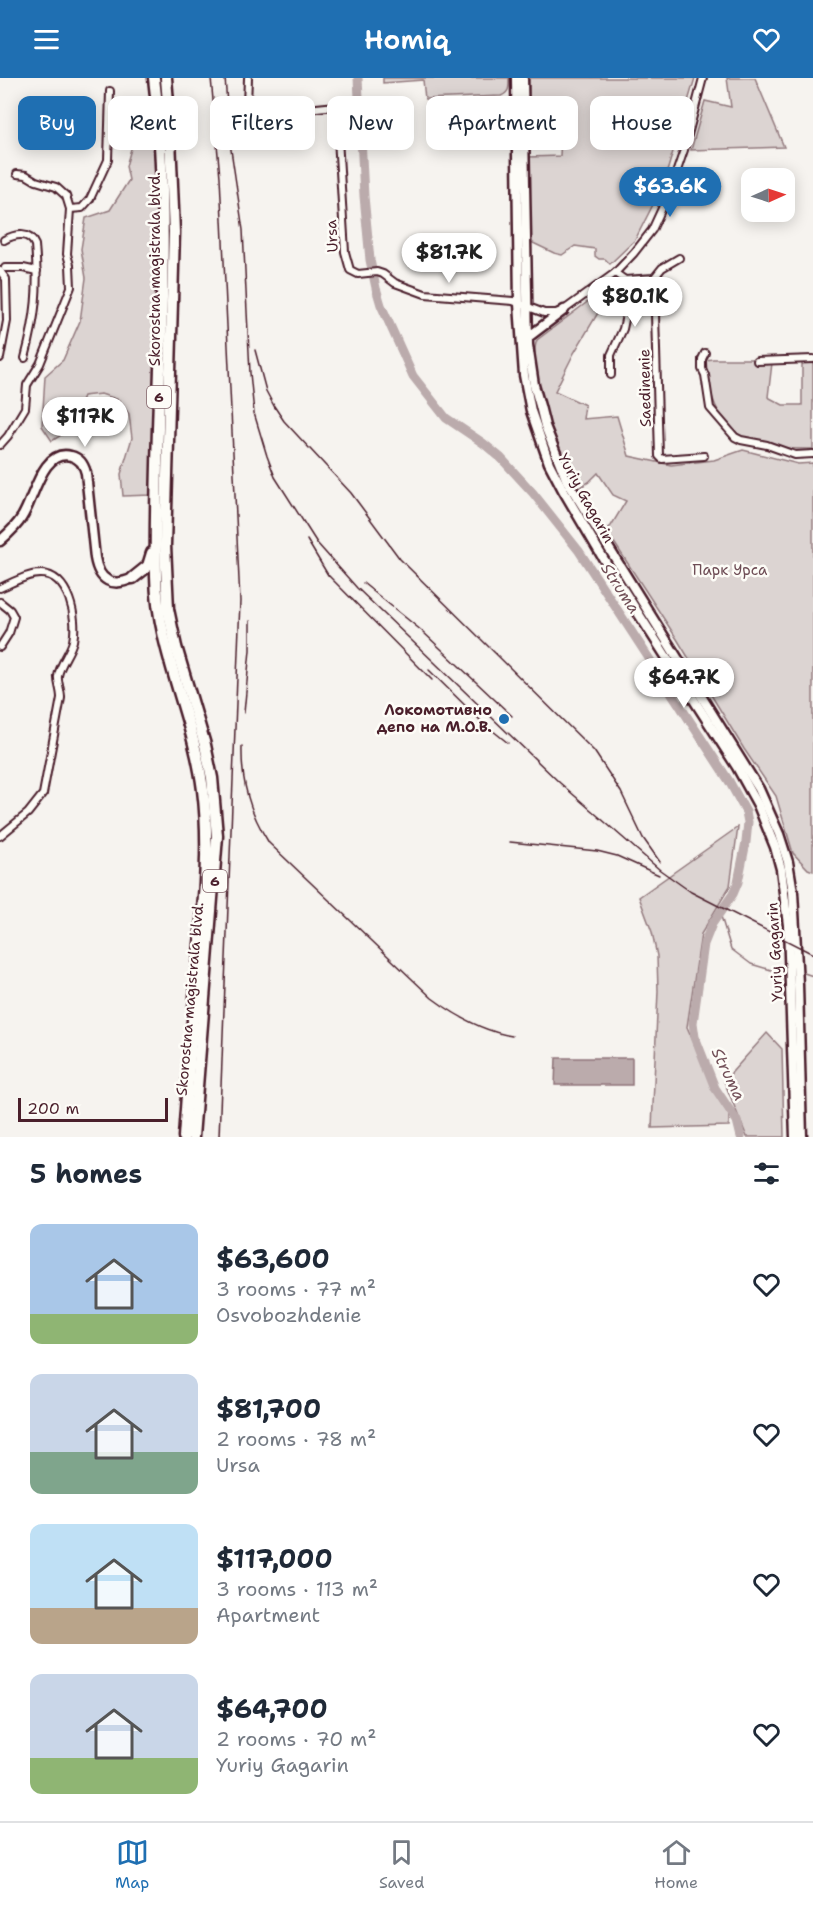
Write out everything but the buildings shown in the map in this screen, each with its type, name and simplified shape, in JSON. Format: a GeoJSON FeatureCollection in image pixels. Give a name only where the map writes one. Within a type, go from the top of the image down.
{"type":"FeatureCollection","features":[{"type":"Feature","properties":{"kind":"highway","name":"Skorostna magistrala blvd."},"geometry":{"type":"LineString","coordinates":[[154,78],[162,154],[164,223],[156,574],[159,615],[167,651],[190,710]]}},
{"type":"Feature","properties":{"kind":"highway","name":"Skorostna magistrala blvd."},"geometry":{"type":"LineString","coordinates":[[166,78],[170,115],[174,232],[165,573],[168,609],[190,710],[203,788],[207,846],[195,1055],[193,1137]]}},
{"type":"Feature","properties":{"kind":"highway"},"geometry":{"type":"LineString","coordinates":[[133,578],[150,563],[157,508]]}},
{"type":"Feature","properties":{"kind":"highway"},"geometry":{"type":"LineString","coordinates":[[133,578],[144,578],[150,581],[159,615]]}},
{"type":"Feature","properties":{"kind":"highway","name":"Skorostna magistrala blvd."},"geometry":{"type":"LineString","coordinates":[[184,1137],[195,1055]]}},
{"type":"Feature","properties":{"kind":"street","name":"Ursa"},"geometry":{"type":"LineString","coordinates":[[248,78],[247,105],[269,105],[297,110],[336,106],[346,260],[350,270],[365,273],[377,272],[395,283],[425,294],[513,302],[551,314],[564,310]]}},
{"type":"Feature","properties":{"kind":"street","name":"Yuriy Gagarin"},"geometry":{"type":"LineString","coordinates":[[516,78],[527,393],[549,463],[563,490],[600,554],[737,767],[758,805],[775,847],[783,879],[789,935],[795,1137]]}},
{"type":"Feature","properties":{"kind":"street","name":"Yuriy Gagarin"},"geometry":{"type":"LineString","coordinates":[[524,78],[523,305],[537,396],[545,426],[567,481],[759,789],[779,834],[794,892],[802,1137]]}},
{"type":"Feature","properties":{"kind":"street"},"geometry":{"type":"LineString","coordinates":[[527,338],[615,273],[652,230],[670,191],[684,150],[703,78]]}},
{"type":"Feature","properties":{"kind":"street"},"geometry":{"type":"LineString","coordinates":[[70,209],[82,208],[90,199],[108,160],[110,91]]}},
{"type":"Feature","properties":{"kind":"street"},"geometry":{"type":"LineString","coordinates":[[0,445],[25,408],[27,385],[40,364],[71,287],[67,254],[70,209],[66,196],[56,187],[36,181],[26,175],[17,174]]}},
{"type":"Feature","properties":{"kind":"street"},"geometry":{"type":"LineString","coordinates":[[4,240],[12,236],[26,235],[35,245],[36,308],[25,358]]}},
{"type":"Feature","properties":{"kind":"street"},"geometry":{"type":"LineString","coordinates":[[615,273],[625,280],[654,278],[662,268],[679,258]]}},
{"type":"Feature","properties":{"kind":"street"},"geometry":{"type":"LineString","coordinates":[[0,358],[7,321],[6,279],[3,270],[23,268],[37,271]]}},
{"type":"Feature","properties":{"kind":"street","name":"Saedinenie"},"geometry":{"type":"LineString","coordinates":[[654,278],[659,456],[662,459],[704,456]]}},
{"type":"Feature","properties":{"kind":"street"},"geometry":{"type":"LineString","coordinates":[[611,375],[611,355],[623,329],[626,315],[625,280]]}},
{"type":"Feature","properties":{"kind":"street"},"geometry":{"type":"LineString","coordinates":[[705,352],[702,369],[710,408],[735,437],[741,441],[766,445],[795,455],[813,454]]}},
{"type":"Feature","properties":{"kind":"street"},"geometry":{"type":"LineString","coordinates":[[757,361],[813,359]]}},
{"type":"Feature","properties":{"kind":"street"},"geometry":{"type":"LineString","coordinates":[[0,541],[23,516],[45,466],[57,457],[71,456],[82,463],[86,473],[98,572],[115,583],[133,578]]}},
{"type":"Feature","properties":{"kind":"street"},"geometry":{"type":"LineString","coordinates":[[0,588],[31,575],[49,576],[65,590],[72,603],[75,629],[70,651],[58,674],[61,698],[43,794],[27,813],[0,836]]}},
{"type":"Feature","properties":{"kind":"street"},"geometry":{"type":"LineString","coordinates":[[0,602],[10,610],[14,617],[9,633],[0,647]]}},
{"type":"Feature","properties":{"kind":"green space"},"geometry":{"type":"Polygon","coordinates":[[[383,78],[509,78],[507,91],[501,96],[426,96],[425,99],[423,80],[383,83],[383,78]]]}},
{"type":"Feature","properties":{"kind":"green space"},"geometry":{"type":"Polygon","coordinates":[[[529,78],[695,78],[690,96],[590,96],[590,150],[673,150],[663,185],[635,240],[610,264],[605,259],[595,256],[595,249],[575,246],[562,255],[531,242],[528,157],[560,156],[560,150],[578,150],[578,96],[529,96],[529,78]]]}},
{"type":"Feature","properties":{"kind":"green space"},"geometry":{"type":"Polygon","coordinates":[[[727,78],[755,78],[784,147],[694,150],[694,140],[705,101],[731,107],[727,78]]]}},
{"type":"Feature","properties":{"kind":"green space"},"geometry":{"type":"Polygon","coordinates":[[[131,150],[156,150],[158,269],[151,495],[123,496],[121,474],[132,438],[129,414],[119,400],[101,394],[83,396],[69,430],[52,441],[42,426],[45,376],[63,360],[80,321],[86,278],[81,249],[86,218],[110,210],[129,180],[126,166],[131,150]]]}},
{"type":"Feature","properties":{"kind":"green space","name":"Парк Урса"},"geometry":{"type":"Polygon","coordinates":[[[614,282],[614,286],[574,353],[555,391],[585,405],[583,419],[617,416],[629,456],[671,465],[714,460],[743,450],[798,464],[813,463],[813,871],[808,869],[793,853],[776,796],[606,530],[611,526],[626,501],[613,495],[598,473],[579,488],[562,460],[546,416],[536,371],[537,340],[614,282]]]}},
{"type":"Feature","properties":{"kind":"green space"},"geometry":{"type":"Polygon","coordinates":[[[755,359],[755,363],[772,363],[768,397],[783,405],[802,405],[802,362],[813,362],[813,449],[769,446],[751,441],[736,432],[724,421],[715,405],[709,385],[706,360],[755,359]]]}},
{"type":"Feature","properties":{"kind":"green space"},"geometry":{"type":"Polygon","coordinates":[[[738,827],[730,886],[701,934],[687,1027],[719,1100],[729,1115],[729,1126],[652,1128],[658,991],[657,956],[652,932],[639,897],[738,827]]]}},
{"type":"Feature","properties":{"kind":"green space"},"geometry":{"type":"Polygon","coordinates":[[[767,1033],[782,1049],[784,1137],[747,1137],[724,1081],[767,1033]]]}},
{"type":"Feature","properties":{"kind":"shaded area"},"geometry":{"type":"Polygon","coordinates":[[[556,1058],[632,1058],[632,1085],[555,1085],[556,1058]]]}},
{"type":"Feature","properties":{"kind":"waterway","name":"Struma"},"geometry":{"type":"LineString","coordinates":[[358,78],[370,260],[381,305],[413,376],[446,418],[501,458],[533,493],[579,551],[729,781],[746,812],[748,822],[746,842],[738,882],[733,894],[712,924],[704,944],[693,1023],[695,1037],[715,1088],[737,1121],[741,1137]]}},
{"type":"Feature","properties":{"kind":"waterway"},"geometry":{"type":"LineString","coordinates":[[720,913],[731,949],[751,964],[778,972]]}},
{"type":"Feature","properties":{"kind":"waterway"},"geometry":{"type":"LineString","coordinates":[[804,973],[813,976]]}},
{"type":"Feature","properties":{"kind":"railway"},"geometry":{"type":"LineString","coordinates":[[211,78],[220,177],[240,601],[219,1137]]}},
{"type":"Feature","properties":{"kind":"railway"},"geometry":{"type":"LineString","coordinates":[[225,78],[230,143],[243,230],[254,413],[275,477],[317,543],[357,588],[560,783],[660,870],[691,892],[813,954]]}},
{"type":"Feature","properties":{"kind":"railway"},"geometry":{"type":"LineString","coordinates":[[255,350],[266,391],[284,421],[351,493],[400,559],[594,751],[621,792],[643,838],[660,862]]}},
{"type":"Feature","properties":{"kind":"railway"},"geometry":{"type":"LineString","coordinates":[[307,540],[328,575],[432,680]]}},
{"type":"Feature","properties":{"kind":"railway"},"geometry":{"type":"LineString","coordinates":[[363,583],[422,631],[512,716]]}},
{"type":"Feature","properties":{"kind":"railway"},"geometry":{"type":"LineString","coordinates":[[244,713],[250,650],[250,621]]}},
{"type":"Feature","properties":{"kind":"railway"},"geometry":{"type":"LineString","coordinates":[[429,670],[482,722],[508,743]]}},
{"type":"Feature","properties":{"kind":"railway"},"geometry":{"type":"LineString","coordinates":[[242,746],[243,773],[248,797],[269,843],[432,998],[470,1022],[512,1036]]}},
{"type":"Feature","properties":{"kind":"railway"},"geometry":{"type":"LineString","coordinates":[[510,842],[597,851],[617,856],[659,875]]}},
{"type":"Feature","properties":{"kind":"place","name":"Локомотивно депо на М.О.В."},"geometry":{"type":"Point","coordinates":[504,719]}}]}
